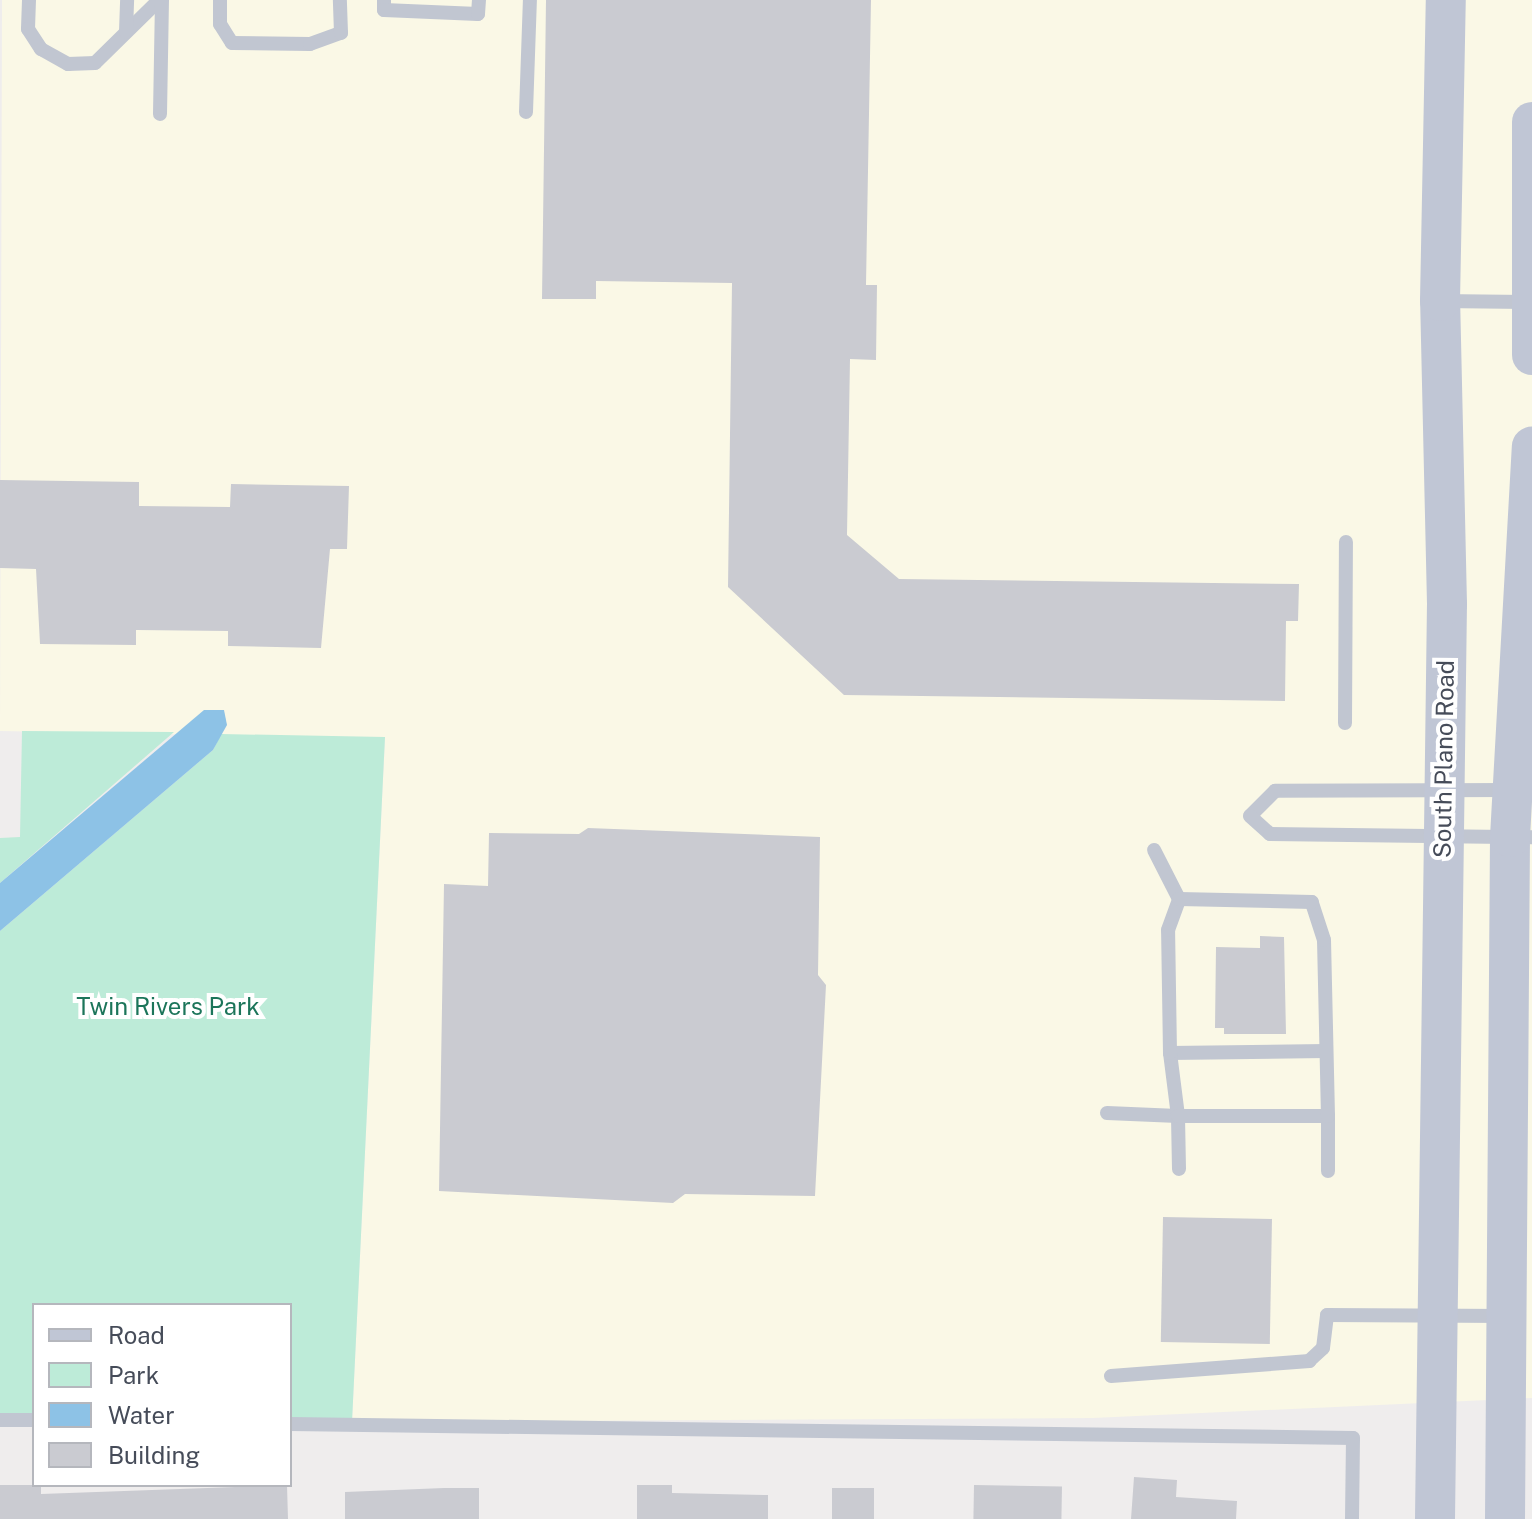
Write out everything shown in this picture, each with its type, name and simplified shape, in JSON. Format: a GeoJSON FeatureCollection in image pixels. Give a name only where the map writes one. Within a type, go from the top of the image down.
{"type":"FeatureCollection","features":[{"type":"Feature","properties":{"kind":"main road","name":"South Plano Road"},"geometry":{"type":"LineString","coordinates":[[1435,1519],[1447,604],[1440,301],[1446,0]]}},
{"type":"Feature","properties":{"kind":"main road"},"geometry":{"type":"LineString","coordinates":[[1532,122],[1529,302],[1532,355]]}},
{"type":"Feature","properties":{"kind":"main road"},"geometry":{"type":"LineString","coordinates":[[1505,1519],[1506,1316],[1532,447]]}},
{"type":"Feature","properties":{"kind":"lane"},"geometry":{"type":"LineString","coordinates":[[29,0],[28,29],[41,49],[68,64],[95,63],[161,0]]}},
{"type":"Feature","properties":{"kind":"lane"},"geometry":{"type":"LineString","coordinates":[[126,32],[127,0]]}},
{"type":"Feature","properties":{"kind":"lane"},"geometry":{"type":"LineString","coordinates":[[160,114],[161,0]]}},
{"type":"Feature","properties":{"kind":"lane"},"geometry":{"type":"LineString","coordinates":[[220,0],[220,24],[232,43],[310,44],[341,33],[340,0]]}},
{"type":"Feature","properties":{"kind":"lane"},"geometry":{"type":"LineString","coordinates":[[384,0],[384,10],[478,14],[479,0]]}},
{"type":"Feature","properties":{"kind":"lane"},"geometry":{"type":"LineString","coordinates":[[526,112],[530,0]]}},
{"type":"Feature","properties":{"kind":"lane"},"geometry":{"type":"LineString","coordinates":[[1440,301],[1529,302]]}},
{"type":"Feature","properties":{"kind":"lane"},"geometry":{"type":"LineString","coordinates":[[1345,723],[1346,542]]}},
{"type":"Feature","properties":{"kind":"lane"},"geometry":{"type":"LineString","coordinates":[[1521,837],[1270,834],[1250,816],[1275,791],[1522,790]]}},
{"type":"Feature","properties":{"kind":"lane"},"geometry":{"type":"LineString","coordinates":[[1154,850],[1179,899],[1168,930],[1170,1053],[1178,1116],[1179,1169]]}},
{"type":"Feature","properties":{"kind":"lane"},"geometry":{"type":"LineString","coordinates":[[1179,899],[1312,902],[1324,940],[1328,1171]]}},
{"type":"Feature","properties":{"kind":"lane"},"geometry":{"type":"LineString","coordinates":[[1170,1053],[1326,1051]]}},
{"type":"Feature","properties":{"kind":"lane"},"geometry":{"type":"LineString","coordinates":[[1107,1113],[1328,1116]]}},
{"type":"Feature","properties":{"kind":"lane"},"geometry":{"type":"LineString","coordinates":[[1111,1376],[1309,1361],[1323,1348],[1327,1315],[1437,1313],[1506,1316]]}},
{"type":"Feature","properties":{"kind":"lane"},"geometry":{"type":"LineString","coordinates":[[0,1420],[32,1420]]}},
{"type":"Feature","properties":{"kind":"lane"},"geometry":{"type":"LineString","coordinates":[[292,1424],[1353,1438],[1352,1519]]}},
{"type":"Feature","properties":{"kind":"shaded area"},"geometry":{"type":"Polygon","coordinates":[[[2,0],[1532,0],[1532,1398],[1093,1418],[352,1422],[385,738],[0,731],[2,0]]]}},
{"type":"Feature","properties":{"kind":"green space"},"geometry":{"type":"Polygon","coordinates":[[[22,731],[174,732],[0,883],[0,838],[20,837],[22,731]]]}},
{"type":"Feature","properties":{"kind":"green space","name":"Twin Rivers Park"},"geometry":{"type":"Polygon","coordinates":[[[221,734],[385,737],[352,1422],[292,1421],[292,1303],[32,1303],[32,1418],[0,1417],[0,931],[213,750],[221,734]]]}},
{"type":"Feature","properties":{"kind":"water"},"geometry":{"type":"Polygon","coordinates":[[[204,710],[224,710],[227,725],[213,750],[0,931],[0,883],[204,710]]]}},
{"type":"Feature","properties":{"kind":"building"},"geometry":{"type":"Polygon","coordinates":[[[546,0],[871,0],[866,285],[877,285],[876,360],[850,359],[847,535],[899,579],[1299,584],[1298,621],[1286,621],[1285,701],[844,695],[728,587],[732,283],[596,281],[596,299],[542,299],[546,0]]]}},
{"type":"Feature","properties":{"kind":"building"},"geometry":{"type":"Polygon","coordinates":[[[0,480],[139,482],[139,506],[230,507],[231,484],[349,486],[347,549],[330,549],[321,648],[228,646],[228,631],[136,630],[136,645],[40,644],[36,569],[0,568],[0,480]]]}},
{"type":"Feature","properties":{"kind":"building"},"geometry":{"type":"Polygon","coordinates":[[[588,828],[820,837],[818,975],[826,985],[815,1196],[685,1194],[673,1203],[439,1191],[444,884],[488,886],[489,833],[579,834],[588,828]]]}},
{"type":"Feature","properties":{"kind":"building"},"geometry":{"type":"Polygon","coordinates":[[[1260,936],[1284,937],[1286,1034],[1224,1034],[1224,1028],[1215,1028],[1216,947],[1260,948],[1260,936]]]}},
{"type":"Feature","properties":{"kind":"building"},"geometry":{"type":"Polygon","coordinates":[[[1163,1217],[1272,1219],[1270,1344],[1161,1342],[1163,1217]]]}},
{"type":"Feature","properties":{"kind":"building"},"geometry":{"type":"Polygon","coordinates":[[[1134,1477],[1177,1480],[1176,1497],[1237,1501],[1236,1519],[1131,1519],[1134,1477]]]}},
{"type":"Feature","properties":{"kind":"building"},"geometry":{"type":"Polygon","coordinates":[[[0,1485],[32,1485],[41,1487],[41,1494],[287,1487],[288,1519],[0,1519],[0,1485]]]}},
{"type":"Feature","properties":{"kind":"building"},"geometry":{"type":"Polygon","coordinates":[[[637,1485],[672,1485],[672,1493],[768,1495],[768,1519],[637,1519],[637,1485]]]}},
{"type":"Feature","properties":{"kind":"building"},"geometry":{"type":"Polygon","coordinates":[[[974,1485],[1062,1487],[1061,1519],[973,1519],[974,1485]]]}},
{"type":"Feature","properties":{"kind":"building"},"geometry":{"type":"Polygon","coordinates":[[[479,1488],[479,1519],[345,1519],[345,1492],[479,1488]]]}},
{"type":"Feature","properties":{"kind":"building"},"geometry":{"type":"Polygon","coordinates":[[[832,1488],[874,1488],[874,1519],[832,1519],[832,1488]]]}}]}
